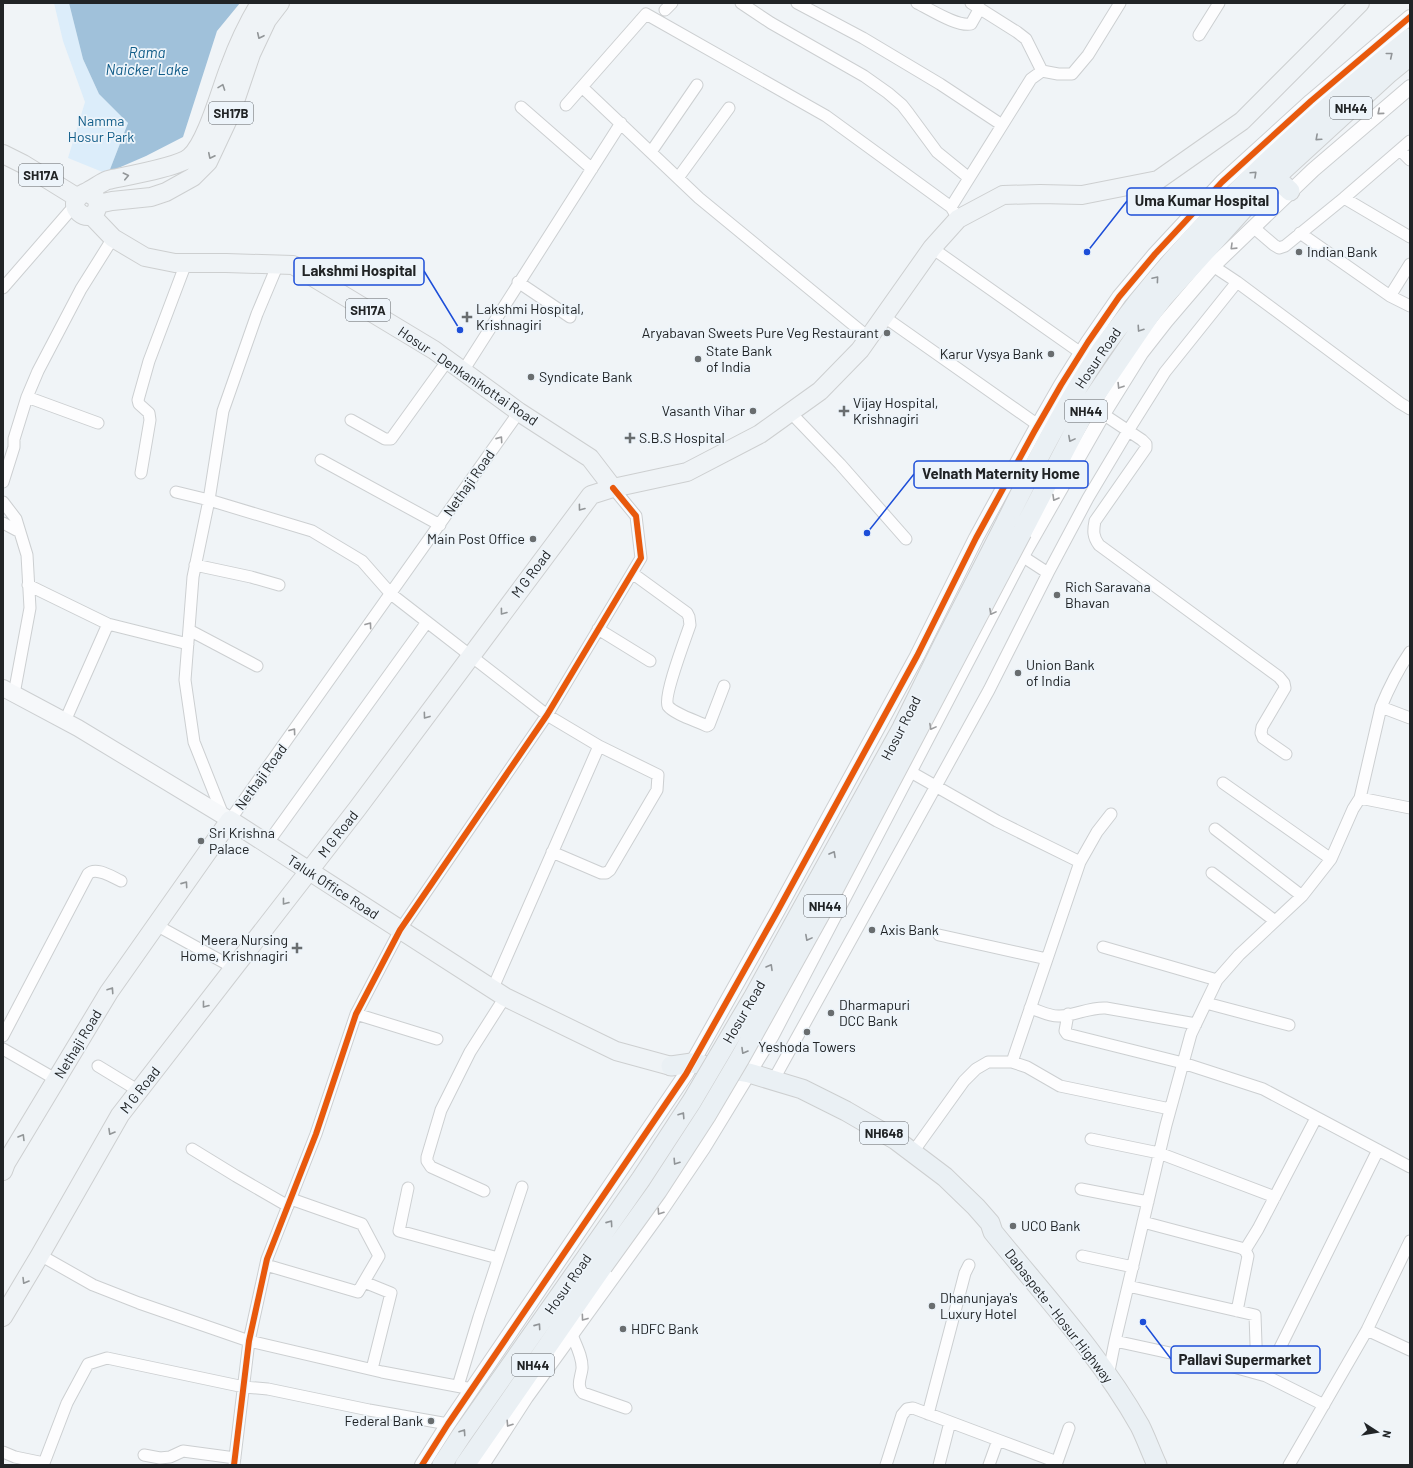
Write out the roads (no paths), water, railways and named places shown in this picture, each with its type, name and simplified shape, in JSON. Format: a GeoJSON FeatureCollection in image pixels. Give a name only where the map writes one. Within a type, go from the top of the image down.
{"type":"FeatureCollection","features":[{"type":"Feature","properties":{"kind":"highway","name":"Hosur Road"},"geometry":{"type":"LineString","coordinates":[[465,1465],[595,1261],[641,1179],[692,1101],[754,996],[902,728],[1048,439],[1101,350],[1193,236],[1336,90],[1370,71],[1410,38]]}},
{"type":"Feature","properties":{"kind":"highway","name":"Hosur Road"},"geometry":{"type":"LineString","coordinates":[[442,1465],[461,1436],[595,1261],[665,1178],[707,1114],[802,948],[1086,409],[1150,315],[1163,298],[1257,194],[1410,56]]}},
{"type":"Feature","properties":{"kind":"highway"},"geometry":{"type":"LineString","coordinates":[[1275,177],[1290,191]]}},
{"type":"Feature","properties":{"kind":"highway","name":"Dabaspete - Hosur Highway"},"geometry":{"type":"LineString","coordinates":[[683,1068],[745,1079],[774,1079],[802,1089],[846,1111],[913,1152],[945,1177],[990,1223],[993,1232],[1084,1344],[1108,1376],[1140,1427],[1152,1461]]}},
{"type":"Feature","properties":{"kind":"highway","name":"Dabaspete - Hosur Highway"},"geometry":{"type":"LineString","coordinates":[[745,1079],[810,1106],[907,1157],[934,1179],[983,1229],[993,1232]]}},
{"type":"Feature","properties":{"kind":"main road","name":"SH17B"},"geometry":{"type":"LineString","coordinates":[[90,203],[105,181],[174,164],[189,158],[200,145],[247,24],[260,3]]}},
{"type":"Feature","properties":{"kind":"main road","name":"SH17B"},"geometry":{"type":"LineString","coordinates":[[90,203],[152,198],[180,186],[193,177],[208,162],[231,113],[251,54],[267,20],[280,3]]}},
{"type":"Feature","properties":{"kind":"main road"},"geometry":{"type":"LineString","coordinates":[[955,213],[1003,195],[1082,195],[1158,180],[1242,121],[1360,3]]}},
{"type":"Feature","properties":{"kind":"main road","name":"Hosur - Denkanikottai Road"},"geometry":{"type":"LineString","coordinates":[[3,154],[90,203],[114,238],[145,257],[175,263],[293,265],[427,346],[456,365],[519,412],[590,458],[613,488]]}},
{"type":"Feature","properties":{"kind":"main road","name":"M G Road"},"geometry":{"type":"LineString","coordinates":[[3,1317],[120,1115],[357,810],[470,655],[590,495],[613,488],[687,472],[760,434],[820,391],[860,350],[955,213]]}},
{"type":"Feature","properties":{"kind":"main road","name":"Taluk Office Road"},"geometry":{"type":"LineString","coordinates":[[9,691],[65,721],[226,818],[498,994],[616,1051],[683,1068]]}},
{"type":"Feature","properties":{"kind":"main road","name":"Nethaji Road"},"geometry":{"type":"LineString","coordinates":[[3,1172],[6,1163],[110,992],[156,926],[226,818]]}},
{"type":"Feature","properties":{"kind":"street"},"geometry":{"type":"LineString","coordinates":[[741,3],[771,23],[864,76],[888,93],[906,109],[937,152],[969,178]]}},
{"type":"Feature","properties":{"kind":"street"},"geometry":{"type":"LineString","coordinates":[[797,3],[863,38],[928,76],[1002,125]]}},
{"type":"Feature","properties":{"kind":"street"},"geometry":{"type":"LineString","coordinates":[[917,3],[966,25],[971,24],[975,6],[1026,39],[1042,71]]}},
{"type":"Feature","properties":{"kind":"street"},"geometry":{"type":"LineString","coordinates":[[566,104],[646,14],[826,116],[955,213],[969,178],[1031,79],[1042,71],[1058,74],[1072,74],[1088,56],[1120,3]]}},
{"type":"Feature","properties":{"kind":"street"},"geometry":{"type":"LineString","coordinates":[[1199,35],[1219,3]]}},
{"type":"Feature","properties":{"kind":"street"},"geometry":{"type":"LineString","coordinates":[[422,1465],[448,1424],[465,1388],[683,1068],[777,912],[917,656],[976,538],[1038,425],[1081,353],[1119,297],[1190,214],[1222,182],[1336,90],[1410,17]]}},
{"type":"Feature","properties":{"kind":"street"},"geometry":{"type":"LineString","coordinates":[[651,152],[696,85]]}},
{"type":"Feature","properties":{"kind":"street"},"geometry":{"type":"LineString","coordinates":[[582,87],[716,213],[868,337]]}},
{"type":"Feature","properties":{"kind":"street"},"geometry":{"type":"LineString","coordinates":[[482,1465],[526,1397],[659,1213],[703,1148],[772,1035],[1022,556],[1103,414],[1141,353],[1213,266],[1312,170],[1410,87]]}},
{"type":"Feature","properties":{"kind":"street"},"geometry":{"type":"LineString","coordinates":[[521,107],[592,169]]}},
{"type":"Feature","properties":{"kind":"street"},"geometry":{"type":"LineString","coordinates":[[678,178],[729,108]]}},
{"type":"Feature","properties":{"kind":"street"},"geometry":{"type":"LineString","coordinates":[[351,420],[385,439],[391,439],[456,365],[518,282],[621,124]]}},
{"type":"Feature","properties":{"kind":"street"},"geometry":{"type":"LineString","coordinates":[[1253,227],[1279,248],[1285,246],[1410,141]]}},
{"type":"Feature","properties":{"kind":"street"},"geometry":{"type":"LineString","coordinates":[[1400,150],[1410,160]]}},
{"type":"Feature","properties":{"kind":"street"},"geometry":{"type":"LineString","coordinates":[[1344,198],[1410,237]]}},
{"type":"Feature","properties":{"kind":"street"},"geometry":{"type":"LineString","coordinates":[[3,288],[90,203]]}},
{"type":"Feature","properties":{"kind":"street"},"geometry":{"type":"LineString","coordinates":[[1300,233],[1390,296],[1410,306]]}},
{"type":"Feature","properties":{"kind":"street"},"geometry":{"type":"LineString","coordinates":[[3,482],[14,447],[14,438],[27,397],[38,371],[81,289],[114,238]]}},
{"type":"Feature","properties":{"kind":"street"},"geometry":{"type":"LineString","coordinates":[[932,248],[1081,353]]}},
{"type":"Feature","properties":{"kind":"street"},"geometry":{"type":"LineString","coordinates":[[141,473],[150,420],[149,413],[139,404],[138,400],[149,361],[186,263]]}},
{"type":"Feature","properties":{"kind":"street"},"geometry":{"type":"LineString","coordinates":[[226,818],[194,742],[185,680],[193,577],[209,500],[223,411],[257,314],[278,264]]}},
{"type":"Feature","properties":{"kind":"street"},"geometry":{"type":"LineString","coordinates":[[1390,296],[1410,264]]}},
{"type":"Feature","properties":{"kind":"street"},"geometry":{"type":"LineString","coordinates":[[1213,266],[1237,282],[1400,404],[1410,408]]}},
{"type":"Feature","properties":{"kind":"street"},"geometry":{"type":"LineString","coordinates":[[518,282],[570,317]]}},
{"type":"Feature","properties":{"kind":"street"},"geometry":{"type":"LineString","coordinates":[[774,1079],[989,690],[1088,498],[1165,372],[1237,282]]}},
{"type":"Feature","properties":{"kind":"street"},"geometry":{"type":"LineString","coordinates":[[883,316],[1038,425]]}},
{"type":"Feature","properties":{"kind":"street"},"geometry":{"type":"LineString","coordinates":[[27,397],[98,423]]}},
{"type":"Feature","properties":{"kind":"street","name":"Nethaji Road"},"geometry":{"type":"LineString","coordinates":[[226,818],[391,594],[519,412]]}},
{"type":"Feature","properties":{"kind":"street"},"geometry":{"type":"LineString","coordinates":[[790,412],[840,464],[906,539]]}},
{"type":"Feature","properties":{"kind":"street"},"geometry":{"type":"LineString","coordinates":[[1103,414],[1142,440],[1146,444],[1146,448],[1095,521],[1093,532],[1094,539],[1099,545],[1278,677],[1284,683],[1285,688],[1262,727],[1261,733],[1263,738],[1286,754]]}},
{"type":"Feature","properties":{"kind":"street"},"geometry":{"type":"LineString","coordinates":[[3,443],[14,447]]}},
{"type":"Feature","properties":{"kind":"street"},"geometry":{"type":"LineString","coordinates":[[321,460],[440,525]]}},
{"type":"Feature","properties":{"kind":"street"},"geometry":{"type":"LineString","coordinates":[[144,1455],[160,1458],[170,1457],[184,1451],[235,1461],[249,1341],[266,1265],[316,1134],[356,1014],[400,930],[547,715],[641,558],[636,516],[613,488]]}},
{"type":"Feature","properties":{"kind":"street"},"geometry":{"type":"LineString","coordinates":[[176,492],[209,500],[312,532],[362,561],[391,594],[547,715],[599,746],[658,775],[657,790],[610,870],[606,873],[601,873],[552,852]]}},
{"type":"Feature","properties":{"kind":"street"},"geometry":{"type":"LineString","coordinates":[[3,502],[16,519],[27,554],[30,608],[9,691]]}},
{"type":"Feature","properties":{"kind":"street"},"geometry":{"type":"LineString","coordinates":[[3,523],[20,532]]}},
{"type":"Feature","properties":{"kind":"street"},"geometry":{"type":"LineString","coordinates":[[1022,556],[1048,573]]}},
{"type":"Feature","properties":{"kind":"street"},"geometry":{"type":"LineString","coordinates":[[195,565],[252,577],[279,585]]}},
{"type":"Feature","properties":{"kind":"street"},"geometry":{"type":"LineString","coordinates":[[632,573],[687,613],[689,617],[690,625],[671,681],[667,701],[668,706],[673,710],[709,725],[724,686]]}},
{"type":"Feature","properties":{"kind":"street"},"geometry":{"type":"LineString","coordinates":[[28,585],[108,624],[188,644]]}},
{"type":"Feature","properties":{"kind":"street"},"geometry":{"type":"LineString","coordinates":[[267,844],[427,622]]}},
{"type":"Feature","properties":{"kind":"street"},"geometry":{"type":"LineString","coordinates":[[65,721],[108,624]]}},
{"type":"Feature","properties":{"kind":"street"},"geometry":{"type":"LineString","coordinates":[[189,630],[257,666]]}},
{"type":"Feature","properties":{"kind":"street"},"geometry":{"type":"LineString","coordinates":[[598,630],[650,661]]}},
{"type":"Feature","properties":{"kind":"street"},"geometry":{"type":"LineString","coordinates":[[1108,1376],[1159,1153],[1191,1034],[1217,980],[1239,955],[1302,896],[1331,859],[1353,808],[1360,798],[1381,706],[1397,670],[1410,652]]}},
{"type":"Feature","properties":{"kind":"street"},"geometry":{"type":"LineString","coordinates":[[1381,706],[1410,718]]}},
{"type":"Feature","properties":{"kind":"street"},"geometry":{"type":"LineString","coordinates":[[484,1191],[431,1168],[427,1162],[427,1157],[441,1110],[498,994],[552,852],[599,746]]}},
{"type":"Feature","properties":{"kind":"street"},"geometry":{"type":"LineString","coordinates":[[909,771],[997,821],[1080,862]]}},
{"type":"Feature","properties":{"kind":"street"},"geometry":{"type":"LineString","coordinates":[[1223,783],[1331,859]]}},
{"type":"Feature","properties":{"kind":"street"},"geometry":{"type":"LineString","coordinates":[[1360,798],[1410,808]]}},
{"type":"Feature","properties":{"kind":"street"},"geometry":{"type":"LineString","coordinates":[[1012,1062],[1080,862],[1097,832],[1111,814]]}},
{"type":"Feature","properties":{"kind":"street"},"geometry":{"type":"LineString","coordinates":[[1215,829],[1302,896]]}},
{"type":"Feature","properties":{"kind":"street"},"geometry":{"type":"LineString","coordinates":[[3,1036],[88,874],[91,871],[96,870],[121,881]]}},
{"type":"Feature","properties":{"kind":"street"},"geometry":{"type":"LineString","coordinates":[[1212,873],[1275,921]]}},
{"type":"Feature","properties":{"kind":"street"},"geometry":{"type":"LineString","coordinates":[[156,926],[234,968]]}},
{"type":"Feature","properties":{"kind":"street"},"geometry":{"type":"LineString","coordinates":[[939,935],[1047,959]]}},
{"type":"Feature","properties":{"kind":"street"},"geometry":{"type":"LineString","coordinates":[[1103,947],[1217,980]]}},
{"type":"Feature","properties":{"kind":"street"},"geometry":{"type":"LineString","coordinates":[[1206,1003],[1289,1024]]}},
{"type":"Feature","properties":{"kind":"street"},"geometry":{"type":"LineString","coordinates":[[1030,1008],[1053,1016],[1061,1016],[1096,1007],[1196,1024]]}},
{"type":"Feature","properties":{"kind":"street"},"geometry":{"type":"LineString","coordinates":[[356,1014],[437,1040]]}},
{"type":"Feature","properties":{"kind":"street"},"geometry":{"type":"LineString","coordinates":[[1068,1014],[1065,1031],[1067,1034],[1183,1063],[1263,1089],[1410,1167]]}},
{"type":"Feature","properties":{"kind":"street"},"geometry":{"type":"LineString","coordinates":[[3,1049],[56,1080]]}},
{"type":"Feature","properties":{"kind":"street"},"geometry":{"type":"LineString","coordinates":[[913,1152],[964,1081],[976,1069],[988,1062],[1012,1062],[1026,1066],[1060,1086],[1170,1109]]}},
{"type":"Feature","properties":{"kind":"street"},"geometry":{"type":"LineString","coordinates":[[98,1066],[139,1091]]}},
{"type":"Feature","properties":{"kind":"street"},"geometry":{"type":"LineString","coordinates":[[1245,1250],[1258,1229],[1316,1118]]}},
{"type":"Feature","properties":{"kind":"street"},"geometry":{"type":"LineString","coordinates":[[1092,1139],[1159,1153],[1275,1197]]}},
{"type":"Feature","properties":{"kind":"street"},"geometry":{"type":"LineString","coordinates":[[192,1149],[236,1176],[289,1202],[362,1224],[379,1256],[358,1292],[266,1265]]}},
{"type":"Feature","properties":{"kind":"street"},"geometry":{"type":"LineString","coordinates":[[1261,1375],[1378,1150]]}},
{"type":"Feature","properties":{"kind":"street"},"geometry":{"type":"LineString","coordinates":[[465,1388],[498,1258],[522,1187]]}},
{"type":"Feature","properties":{"kind":"street"},"geometry":{"type":"LineString","coordinates":[[408,1188],[399,1231],[498,1258]]}},
{"type":"Feature","properties":{"kind":"street"},"geometry":{"type":"LineString","coordinates":[[1081,1189],[1148,1202]]}},
{"type":"Feature","properties":{"kind":"street"},"geometry":{"type":"LineString","coordinates":[[1143,1222],[1245,1250],[1248,1256],[1237,1311]]}},
{"type":"Feature","properties":{"kind":"street"},"geometry":{"type":"LineString","coordinates":[[1289,1465],[1367,1330],[1410,1241]]}},
{"type":"Feature","properties":{"kind":"street"},"geometry":{"type":"LineString","coordinates":[[40,1255],[93,1285],[139,1303],[249,1341],[372,1369],[465,1388]]}},
{"type":"Feature","properties":{"kind":"street"},"geometry":{"type":"LineString","coordinates":[[1082,1256],[1133,1267]]}},
{"type":"Feature","properties":{"kind":"street"},"geometry":{"type":"LineString","coordinates":[[928,1414],[968,1265]]}},
{"type":"Feature","properties":{"kind":"street"},"geometry":{"type":"LineString","coordinates":[[364,1282],[391,1293],[372,1369]]}},
{"type":"Feature","properties":{"kind":"street"},"geometry":{"type":"LineString","coordinates":[[1128,1286],[1255,1315],[1261,1375]]}},
{"type":"Feature","properties":{"kind":"street"},"geometry":{"type":"LineString","coordinates":[[1367,1330],[1410,1350]]}},
{"type":"Feature","properties":{"kind":"street"},"geometry":{"type":"LineString","coordinates":[[572,1335],[581,1361],[582,1368],[579,1386],[580,1390],[583,1393],[626,1408]]}},
{"type":"Feature","properties":{"kind":"street"},"geometry":{"type":"LineString","coordinates":[[1115,1342],[1230,1366],[1261,1375],[1324,1405]]}},
{"type":"Feature","properties":{"kind":"street"},"geometry":{"type":"LineString","coordinates":[[3,1452],[15,1457],[43,1464],[67,1403],[88,1364],[107,1358],[244,1387],[268,1389],[369,1410],[448,1424]]}},
{"type":"Feature","properties":{"kind":"street"},"geometry":{"type":"LineString","coordinates":[[886,1465],[902,1415],[907,1409],[913,1408],[1057,1463],[1069,1428]]}},
{"type":"Feature","properties":{"kind":"street"},"geometry":{"type":"LineString","coordinates":[[939,1465],[950,1422]]}},
{"type":"Feature","properties":{"kind":"street"},"geometry":{"type":"LineString","coordinates":[[988,1465],[998,1440]]}},
{"type":"Feature","properties":{"kind":"water","name":"Rama Naicker Lake"},"geometry":{"type":"Polygon","coordinates":[[[69,3],[240,3],[217,31],[183,137],[146,156],[109,172],[128,123],[99,94],[83,59],[69,3]]]}},
{"type":"Feature","properties":{"kind":"place","name":"Uma Kumar Hospital"},"geometry":{"type":"Point","coordinates":[1087,252]}},
{"type":"Feature","properties":{"kind":"place","name":"Indian Bank"},"geometry":{"type":"Point","coordinates":[1299,252]}},
{"type":"Feature","properties":{"kind":"place","name":"Lakshmi Hospital, Krishnagiri"},"geometry":{"type":"Point","coordinates":[467,317]}},
{"type":"Feature","properties":{"kind":"place","name":"Lakshmi Hospital"},"geometry":{"type":"Point","coordinates":[460,330]}},
{"type":"Feature","properties":{"kind":"place","name":"Aryabavan Sweets Pure Veg Restaurant"},"geometry":{"type":"Point","coordinates":[887,333]}},
{"type":"Feature","properties":{"kind":"place","name":"Karur Vysya Bank"},"geometry":{"type":"Point","coordinates":[1051,354]}},
{"type":"Feature","properties":{"kind":"place","name":"State Bank of India"},"geometry":{"type":"Point","coordinates":[698,359]}},
{"type":"Feature","properties":{"kind":"place","name":"Syndicate Bank"},"geometry":{"type":"Point","coordinates":[531,377]}},
{"type":"Feature","properties":{"kind":"place","name":"Vasanth Vihar"},"geometry":{"type":"Point","coordinates":[753,411]}},
{"type":"Feature","properties":{"kind":"place","name":"Vijay Hospital, Krishnagiri"},"geometry":{"type":"Point","coordinates":[844,411]}},
{"type":"Feature","properties":{"kind":"place","name":"S.B.S Hospital"},"geometry":{"type":"Point","coordinates":[630,438]}},
{"type":"Feature","properties":{"kind":"place","name":"Velnath Maternity Home"},"geometry":{"type":"Point","coordinates":[867,533]}},
{"type":"Feature","properties":{"kind":"place","name":"Main Post Office"},"geometry":{"type":"Point","coordinates":[533,539]}},
{"type":"Feature","properties":{"kind":"place","name":"Rich Saravana Bhavan"},"geometry":{"type":"Point","coordinates":[1057,595]}},
{"type":"Feature","properties":{"kind":"place","name":"Union Bank of India"},"geometry":{"type":"Point","coordinates":[1018,673]}},
{"type":"Feature","properties":{"kind":"place","name":"Sri Krishna Palace"},"geometry":{"type":"Point","coordinates":[201,841]}},
{"type":"Feature","properties":{"kind":"place","name":"Axis Bank"},"geometry":{"type":"Point","coordinates":[872,930]}},
{"type":"Feature","properties":{"kind":"place","name":"Meera Nursing Home, Krishnagiri"},"geometry":{"type":"Point","coordinates":[297,948]}},
{"type":"Feature","properties":{"kind":"place","name":"Dharmapuri DCC Bank"},"geometry":{"type":"Point","coordinates":[831,1013]}},
{"type":"Feature","properties":{"kind":"place","name":"Yeshoda Towers"},"geometry":{"type":"Point","coordinates":[807,1032]}},
{"type":"Feature","properties":{"kind":"place","name":"UCO Bank"},"geometry":{"type":"Point","coordinates":[1013,1226]}},
{"type":"Feature","properties":{"kind":"place","name":"Dhanunjaya's Luxury Hotel"},"geometry":{"type":"Point","coordinates":[932,1306]}},
{"type":"Feature","properties":{"kind":"place","name":"Pallavi Supermarket"},"geometry":{"type":"Point","coordinates":[1143,1322]}},
{"type":"Feature","properties":{"kind":"place","name":"HDFC Bank"},"geometry":{"type":"Point","coordinates":[623,1329]}},
{"type":"Feature","properties":{"kind":"place","name":"Federal Bank"},"geometry":{"type":"Point","coordinates":[431,1421]}},
{"type":"Feature","properties":{"kind":"park label","name":"Namma Hosur Park"},"geometry":{"type":"Point","coordinates":[101,130]}}]}
